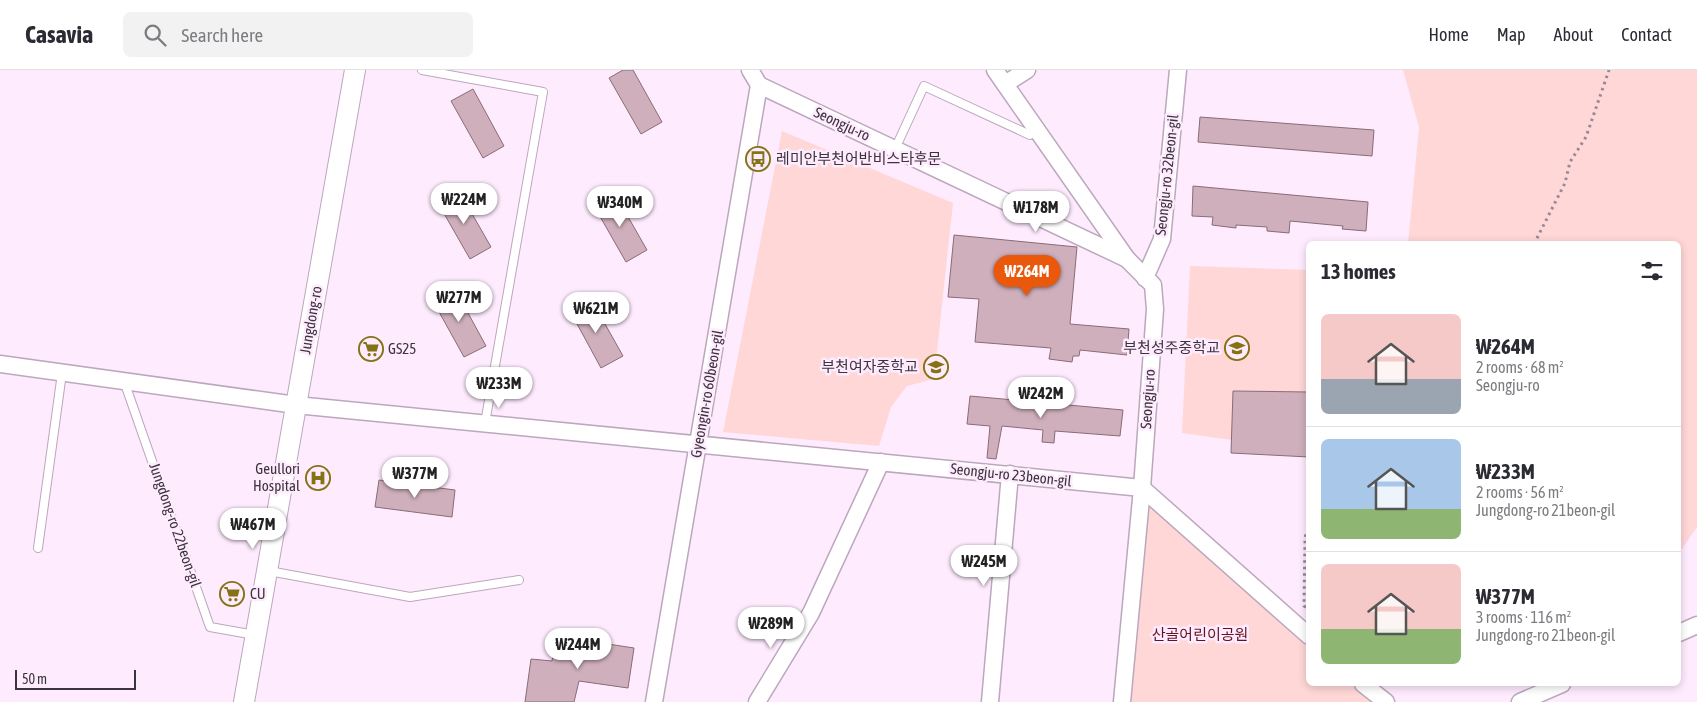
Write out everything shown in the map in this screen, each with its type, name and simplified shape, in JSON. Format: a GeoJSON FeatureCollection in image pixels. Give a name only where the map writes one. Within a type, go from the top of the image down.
{"type":"FeatureCollection","features":[{"type":"Feature","properties":{"kind":"street","name":"Jungdong-ro"},"geometry":{"type":"LineString","coordinates":[[244,702],[355,70]]}},
{"type":"Feature","properties":{"kind":"street"},"geometry":{"type":"LineString","coordinates":[[995,70],[1127,259]]}},
{"type":"Feature","properties":{"kind":"street"},"geometry":{"type":"LineString","coordinates":[[1005,84],[1027,70]]}},
{"type":"Feature","properties":{"kind":"street","name":"Seongju-ro 32beon-gil"},"geometry":{"type":"LineString","coordinates":[[1145,278],[1162,239],[1178,70]]}},
{"type":"Feature","properties":{"kind":"street","name":"Seongju-ro"},"geometry":{"type":"LineString","coordinates":[[754,75],[895,149],[1127,259],[1152,285],[1155,309],[1142,488],[1122,702]]}},
{"type":"Feature","properties":{"kind":"street","name":"Gyeongin-ro 60beon-gil"},"geometry":{"type":"LineString","coordinates":[[654,702],[698,444],[754,75]]}},
{"type":"Feature","properties":{"kind":"street"},"geometry":{"type":"LineString","coordinates":[[0,364],[296,404]]}},
{"type":"Feature","properties":{"kind":"street","name":"Seongju-ro 23beon-gil"},"geometry":{"type":"LineString","coordinates":[[296,404],[1142,488]]}},
{"type":"Feature","properties":{"kind":"street"},"geometry":{"type":"LineString","coordinates":[[757,702],[811,613],[881,462]]}},
{"type":"Feature","properties":{"kind":"street"},"geometry":{"type":"LineString","coordinates":[[990,702],[1010,474]]}},
{"type":"Feature","properties":{"kind":"street"},"geometry":{"type":"LineString","coordinates":[[1142,488],[1306,633]]}},
{"type":"Feature","properties":{"kind":"street"},"geometry":{"type":"LineString","coordinates":[[1681,632],[1697,625]]}},
{"type":"Feature","properties":{"kind":"street"},"geometry":{"type":"LineString","coordinates":[[1366,686],[1386,702]]}},
{"type":"Feature","properties":{"kind":"street"},"geometry":{"type":"LineString","coordinates":[[1520,702],[1557,686]]}},
{"type":"Feature","properties":{"kind":"lane"},"geometry":{"type":"LineString","coordinates":[[422,70],[543,92],[486,423]]}},
{"type":"Feature","properties":{"kind":"lane"},"geometry":{"type":"LineString","coordinates":[[895,149],[924,86],[1030,134],[1038,131]]}},
{"type":"Feature","properties":{"kind":"lane"},"geometry":{"type":"LineString","coordinates":[[38,548],[62,373]]}},
{"type":"Feature","properties":{"kind":"lane","name":"Jungdong-ro 22beon-gil"},"geometry":{"type":"LineString","coordinates":[[124,381],[210,627],[255,635]]}},
{"type":"Feature","properties":{"kind":"lane"},"geometry":{"type":"LineString","coordinates":[[267,570],[410,597],[519,580]]}},
{"type":"Feature","properties":{"kind":"path"},"geometry":{"type":"LineString","coordinates":[[1536,241],[1565,183],[1570,162],[1586,137],[1609,70]]}},
{"type":"Feature","properties":{"kind":"path"},"geometry":{"type":"LineString","coordinates":[[1306,531],[1304,606],[1306,607]]}},
{"type":"Feature","properties":{"kind":"green space"},"geometry":{"type":"Polygon","coordinates":[[[1403,70],[1697,70],[1697,527],[1681,550],[1681,241],[1408,241],[1419,127],[1403,70]]]}},
{"type":"Feature","properties":{"kind":"green space"},"geometry":{"type":"Polygon","coordinates":[[[782,131],[953,203],[934,379],[907,386],[891,407],[879,446],[723,432],[782,131]]]}},
{"type":"Feature","properties":{"kind":"green space"},"geometry":{"type":"Polygon","coordinates":[[[1190,266],[1306,270],[1306,392],[1234,391],[1232,440],[1182,433],[1190,266]]]}},
{"type":"Feature","properties":{"kind":"green space","name":"산골어린이공원"},"geometry":{"type":"Polygon","coordinates":[[[1146,497],[1306,639],[1306,686],[1358,686],[1378,702],[1125,702],[1146,497]]]}},
{"type":"Feature","properties":{"kind":"building"},"geometry":{"type":"Polygon","coordinates":[[[623,70],[633,70],[662,122],[641,134],[609,78],[623,70]]]}},
{"type":"Feature","properties":{"kind":"building"},"geometry":{"type":"Polygon","coordinates":[[[473,89],[504,146],[483,158],[451,101],[473,89]]]}},
{"type":"Feature","properties":{"kind":"building"},"geometry":{"type":"Polygon","coordinates":[[[1200,117],[1374,130],[1372,156],[1198,142],[1200,117]]]}},
{"type":"Feature","properties":{"kind":"building"},"geometry":{"type":"Polygon","coordinates":[[[1193,186],[1368,202],[1366,231],[1342,229],[1343,226],[1290,221],[1289,233],[1267,231],[1267,227],[1236,225],[1236,228],[1212,225],[1213,217],[1192,216],[1193,186]]]}},
{"type":"Feature","properties":{"kind":"building"},"geometry":{"type":"Polygon","coordinates":[[[459,191],[491,247],[470,259],[438,203],[459,191]]]}},
{"type":"Feature","properties":{"kind":"building"},"geometry":{"type":"Polygon","coordinates":[[[615,194],[647,250],[626,262],[594,206],[615,194]]]}},
{"type":"Feature","properties":{"kind":"building"},"geometry":{"type":"Polygon","coordinates":[[[954,235],[1077,247],[1070,324],[1129,329],[1127,355],[1080,350],[1079,356],[1073,356],[1072,362],[1049,359],[1051,348],[975,342],[979,299],[948,297],[954,235]]]}},
{"type":"Feature","properties":{"kind":"building"},"geometry":{"type":"Polygon","coordinates":[[[455,289],[486,346],[464,357],[433,301],[455,289]]]}},
{"type":"Feature","properties":{"kind":"building"},"geometry":{"type":"Polygon","coordinates":[[[591,299],[623,356],[601,368],[570,311],[591,299]]]}},
{"type":"Feature","properties":{"kind":"building"},"geometry":{"type":"Polygon","coordinates":[[[1233,391],[1306,392],[1306,457],[1231,453],[1233,391]]]}},
{"type":"Feature","properties":{"kind":"building"},"geometry":{"type":"Polygon","coordinates":[[[970,396],[1123,410],[1120,436],[1055,431],[1054,443],[1042,442],[1043,430],[1002,426],[996,459],[987,458],[990,426],[967,424],[970,396]]]}},
{"type":"Feature","properties":{"kind":"building"},"geometry":{"type":"Polygon","coordinates":[[[379,480],[455,490],[452,517],[375,507],[379,480]]]}},
{"type":"Feature","properties":{"kind":"building"},"geometry":{"type":"Polygon","coordinates":[[[556,636],[634,648],[628,688],[579,681],[574,702],[525,702],[531,659],[552,661],[556,636]]]}},
{"type":"Feature","properties":{"kind":"place","name":"레미안부천어반비스타후문"},"geometry":{"type":"Point","coordinates":[758,159]}},
{"type":"Feature","properties":{"kind":"place","name":"부천성주중학교"},"geometry":{"type":"Point","coordinates":[1237,348]}},
{"type":"Feature","properties":{"kind":"place","name":"GS25"},"geometry":{"type":"Point","coordinates":[371,349]}},
{"type":"Feature","properties":{"kind":"place","name":"부천여자중학교"},"geometry":{"type":"Point","coordinates":[936,367]}},
{"type":"Feature","properties":{"kind":"place","name":"Geullori Hospital"},"geometry":{"type":"Point","coordinates":[318,478]}},
{"type":"Feature","properties":{"kind":"place","name":"CU"},"geometry":{"type":"Point","coordinates":[232,594]}}]}
